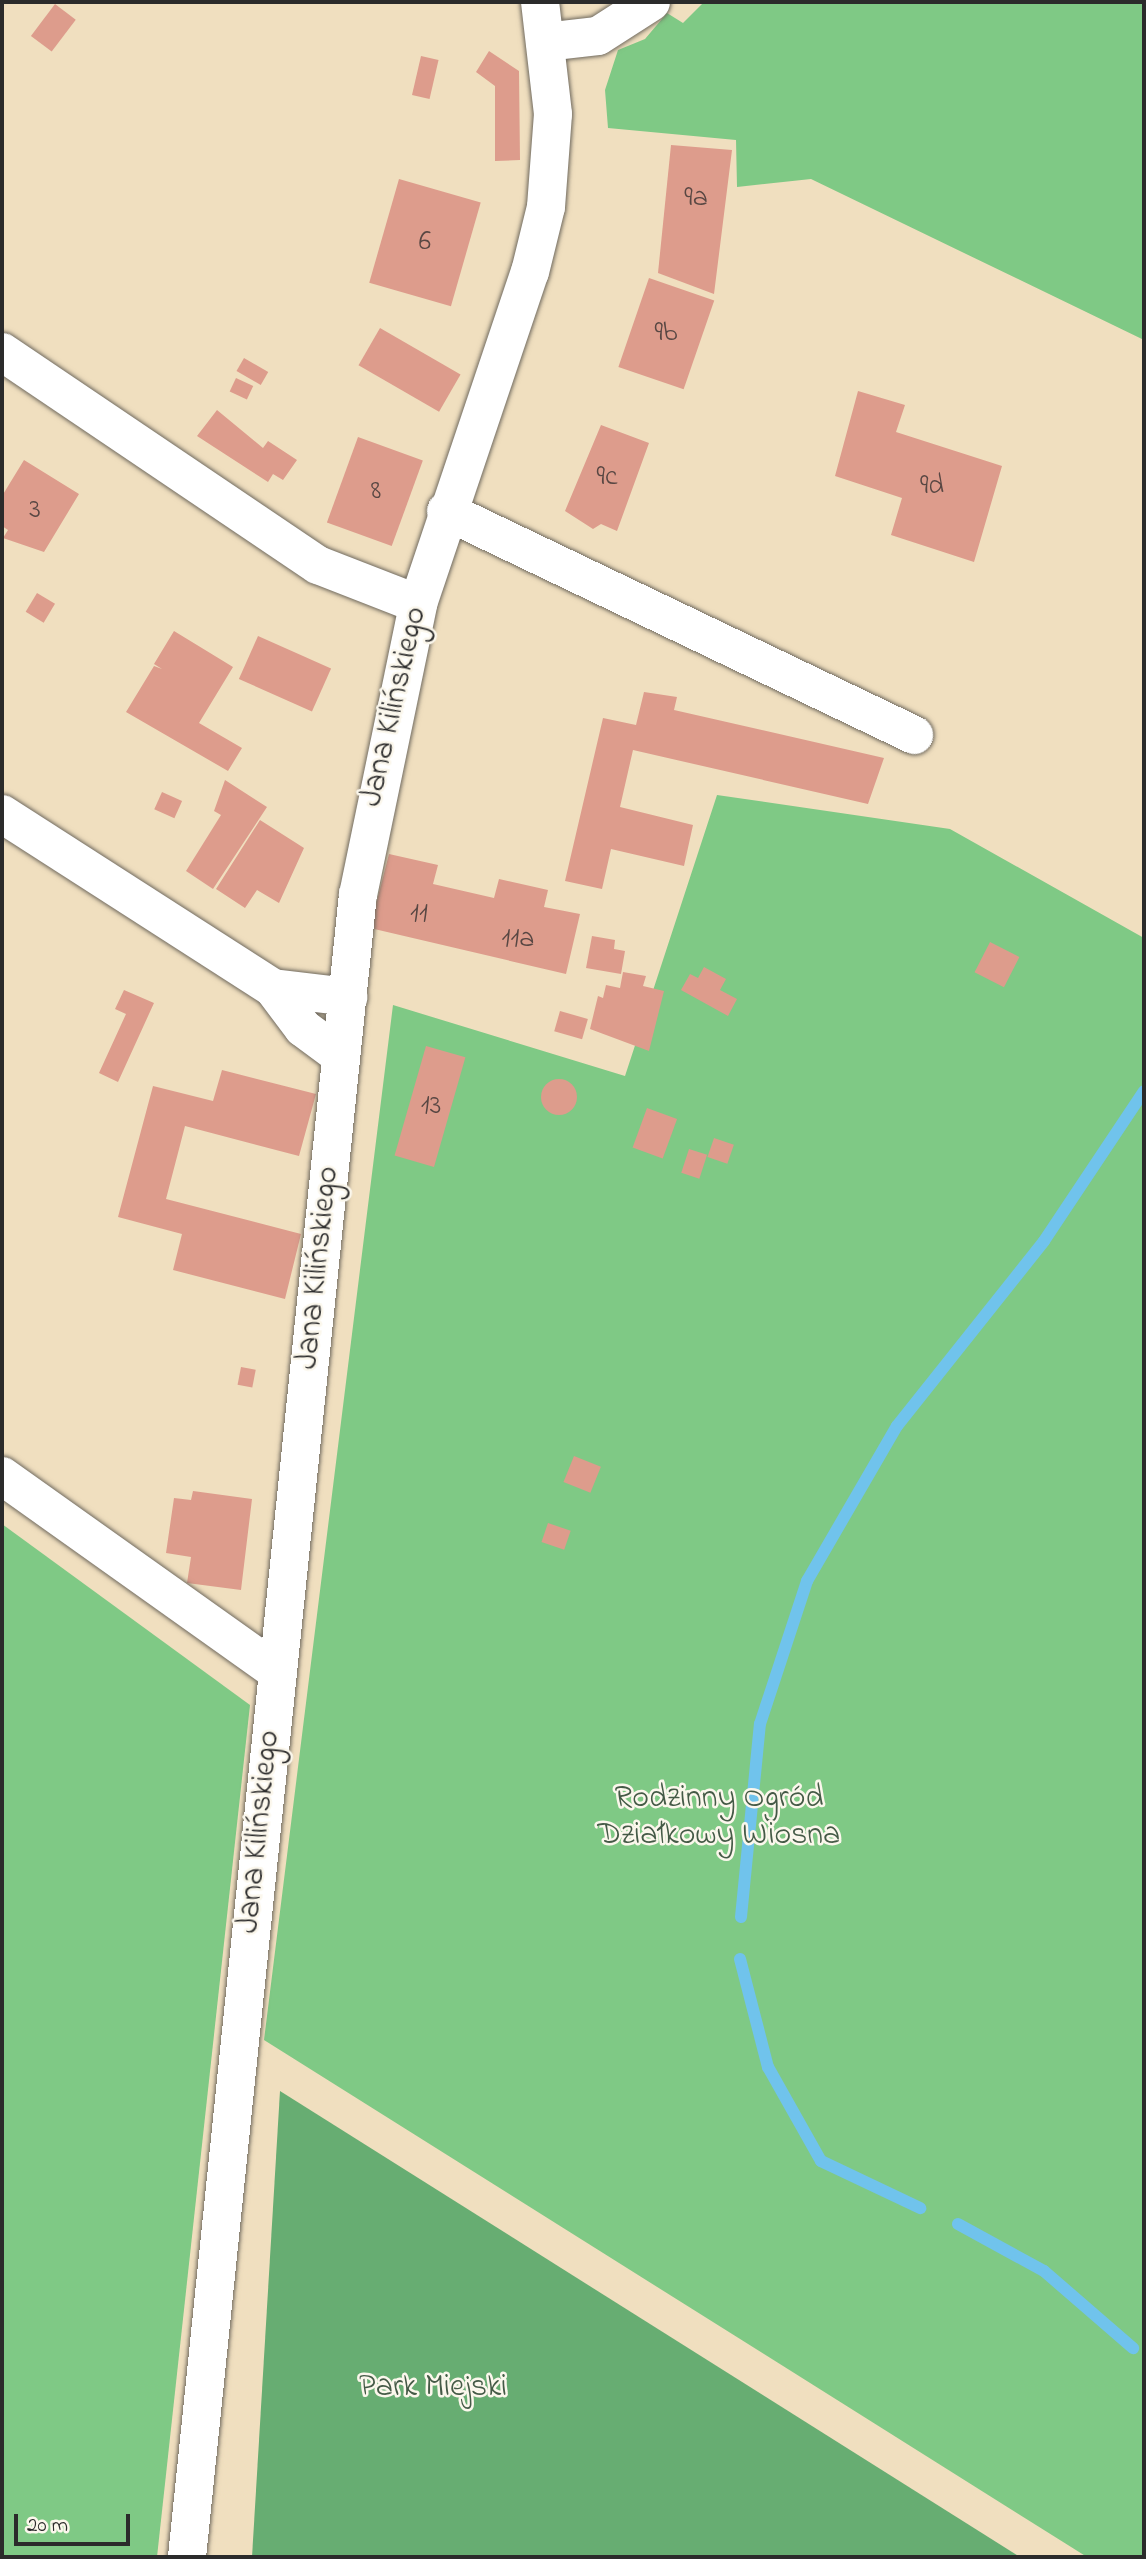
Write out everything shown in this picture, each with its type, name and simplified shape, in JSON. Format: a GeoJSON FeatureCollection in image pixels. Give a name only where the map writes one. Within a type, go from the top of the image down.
{"type":"FeatureCollection","features":[{"type":"Feature","properties":{"kind":"street","name":"Jana Kilińskiego"},"geometry":{"type":"LineString","coordinates":[[187,2557],[276,1671],[341,1056],[370,815],[418,604],[446,511],[530,272],[545,206],[553,114],[540,2]]}},
{"type":"Feature","properties":{"kind":"street"},"geometry":{"type":"LineString","coordinates":[[545,42],[598,36],[651,2]]}},
{"type":"Feature","properties":{"kind":"street"},"geometry":{"type":"LineString","coordinates":[[2,352],[318,565],[418,604]]}},
{"type":"Feature","properties":{"kind":"street"},"geometry":{"type":"LineString","coordinates":[[446,511],[914,735]]}},
{"type":"Feature","properties":{"kind":"street"},"geometry":{"type":"LineString","coordinates":[[2,814],[274,988],[303,1028],[341,1056]]}},
{"type":"Feature","properties":{"kind":"street"},"geometry":{"type":"LineString","coordinates":[[274,988],[348,997]]}},
{"type":"Feature","properties":{"kind":"street"},"geometry":{"type":"LineString","coordinates":[[2,1476],[276,1671]]}},
{"type":"Feature","properties":{"kind":"green space"},"geometry":{"type":"Polygon","coordinates":[[[704,2],[1144,2],[1144,340],[811,179],[737,187],[736,140],[608,128],[605,90],[618,50],[645,39],[667,13],[683,23],[704,2]]]}},
{"type":"Feature","properties":{"kind":"green space","name":"Rodzinny Ogród Działkowy Wiosna"},"geometry":{"type":"Polygon","coordinates":[[[717,795],[950,829],[1144,938],[1144,2557],[1087,2557],[264,2040],[393,1005],[625,1076],[717,795]]]}},
{"type":"Feature","properties":{"kind":"green space"},"geometry":{"type":"Polygon","coordinates":[[[2,1524],[250,1705],[157,2557],[2,2557],[2,1524]]]}},
{"type":"Feature","properties":{"kind":"green space","name":"Park Miejski"},"geometry":{"type":"Polygon","coordinates":[[[280,2091],[1020,2557],[252,2557],[280,2091]]]}},
{"type":"Feature","properties":{"kind":"building"},"geometry":{"type":"Polygon","coordinates":[[[55,4],[76,20],[52,52],[31,36],[55,4]]]}},
{"type":"Feature","properties":{"kind":"building"},"geometry":{"type":"Polygon","coordinates":[[[489,51],[519,71],[520,160],[495,161],[495,86],[476,72],[489,51]]]}},
{"type":"Feature","properties":{"kind":"building"},"geometry":{"type":"Polygon","coordinates":[[[421,56],[439,60],[430,99],[412,95],[421,56]]]}},
{"type":"Feature","properties":{"kind":"building"},"geometry":{"type":"Polygon","coordinates":[[[671,145],[732,150],[714,294],[658,273],[671,145]]]}},
{"type":"Feature","properties":{"kind":"building"},"geometry":{"type":"Polygon","coordinates":[[[399,179],[481,202],[451,306],[369,283],[399,179]]]}},
{"type":"Feature","properties":{"kind":"building"},"geometry":{"type":"Polygon","coordinates":[[[649,278],[714,300],[684,389],[618,367],[649,278]]]}},
{"type":"Feature","properties":{"kind":"building"},"geometry":{"type":"Polygon","coordinates":[[[380,328],[461,374],[439,412],[358,365],[380,328]]]}},
{"type":"Feature","properties":{"kind":"building"},"geometry":{"type":"Polygon","coordinates":[[[244,358],[268,372],[261,385],[236,371],[244,358]]]}},
{"type":"Feature","properties":{"kind":"building"},"geometry":{"type":"Polygon","coordinates":[[[236,378],[253,386],[247,400],[230,392],[236,378]]]}},
{"type":"Feature","properties":{"kind":"building"},"geometry":{"type":"Polygon","coordinates":[[[858,391],[905,405],[896,432],[1002,466],[974,562],[891,535],[902,498],[835,476],[858,391]]]}},
{"type":"Feature","properties":{"kind":"building"},"geometry":{"type":"Polygon","coordinates":[[[217,410],[263,448],[268,441],[297,460],[283,480],[273,474],[268,482],[197,436],[217,410]]]}},
{"type":"Feature","properties":{"kind":"building"},"geometry":{"type":"Polygon","coordinates":[[[601,425],[649,443],[617,531],[601,524],[593,529],[565,511],[601,425]]]}},
{"type":"Feature","properties":{"kind":"building"},"geometry":{"type":"Polygon","coordinates":[[[358,437],[423,461],[392,546],[327,523],[358,437]]]}},
{"type":"Feature","properties":{"kind":"building"},"geometry":{"type":"Polygon","coordinates":[[[24,460],[79,494],[44,552],[3,538],[8,530],[2,526],[2,496],[24,460]]]}},
{"type":"Feature","properties":{"kind":"building"},"geometry":{"type":"Polygon","coordinates":[[[37,593],[55,604],[44,623],[26,612],[37,593]]]}},
{"type":"Feature","properties":{"kind":"building"},"geometry":{"type":"Polygon","coordinates":[[[174,631],[233,667],[199,723],[242,748],[228,771],[126,712],[154,666],[162,669],[154,664],[174,631]]]}},
{"type":"Feature","properties":{"kind":"building"},"geometry":{"type":"Polygon","coordinates":[[[258,636],[331,669],[312,711],[239,679],[258,636]]]}},
{"type":"Feature","properties":{"kind":"building"},"geometry":{"type":"Polygon","coordinates":[[[644,692],[677,697],[674,710],[884,758],[868,804],[633,750],[620,807],[693,825],[684,866],[611,849],[602,889],[565,881],[603,718],[636,725],[644,692]]]}},
{"type":"Feature","properties":{"kind":"building"},"geometry":{"type":"Polygon","coordinates":[[[225,780],[267,807],[213,889],[186,871],[221,815],[214,811],[225,780]]]}},
{"type":"Feature","properties":{"kind":"building"},"geometry":{"type":"Polygon","coordinates":[[[162,792],[182,801],[174,818],[154,809],[162,792]]]}},
{"type":"Feature","properties":{"kind":"building"},"geometry":{"type":"Polygon","coordinates":[[[260,820],[304,848],[279,903],[257,890],[245,908],[216,889],[260,820]]]}},
{"type":"Feature","properties":{"kind":"building"},"geometry":{"type":"Polygon","coordinates":[[[389,854],[438,865],[433,884],[494,898],[499,879],[548,890],[544,907],[580,914],[566,974],[370,928],[389,854]]]}},
{"type":"Feature","properties":{"kind":"building"},"geometry":{"type":"Polygon","coordinates":[[[592,936],[615,940],[614,949],[625,951],[621,974],[586,968],[592,936]]]}},
{"type":"Feature","properties":{"kind":"building"},"geometry":{"type":"Polygon","coordinates":[[[990,942],[1019,957],[1004,987],[975,972],[990,942]]]}},
{"type":"Feature","properties":{"kind":"building"},"geometry":{"type":"Polygon","coordinates":[[[704,967],[726,979],[720,990],[737,999],[728,1016],[681,990],[690,974],[698,978],[704,967]]]}},
{"type":"Feature","properties":{"kind":"building"},"geometry":{"type":"Polygon","coordinates":[[[623,972],[646,976],[643,986],[664,991],[649,1051],[590,1029],[598,996],[603,998],[606,985],[620,988],[623,972]]]}},
{"type":"Feature","properties":{"kind":"building"},"geometry":{"type":"Polygon","coordinates":[[[124,990],[154,1003],[118,1082],[99,1073],[126,1014],[115,1009],[124,990]]]}},
{"type":"Feature","properties":{"kind":"building"},"geometry":{"type":"Polygon","coordinates":[[[560,1011],[588,1019],[582,1039],[554,1031],[560,1011]]]}},
{"type":"Feature","properties":{"kind":"building"},"geometry":{"type":"Polygon","coordinates":[[[426,1046],[465,1057],[434,1167],[395,1156],[426,1046]]]}},
{"type":"Feature","properties":{"kind":"building"},"geometry":{"type":"Polygon","coordinates":[[[222,1070],[316,1094],[299,1156],[185,1126],[166,1199],[301,1234],[285,1299],[173,1270],[182,1234],[118,1217],[153,1086],[213,1101],[222,1070]]]}},
{"type":"Feature","properties":{"kind":"building"},"geometry":{"type":"Polygon","coordinates":[[[559,1079],[572,1084],[577,1097],[572,1110],[559,1115],[546,1110],[541,1097],[546,1084],[559,1079]]]}},
{"type":"Feature","properties":{"kind":"building"},"geometry":{"type":"Polygon","coordinates":[[[647,1108],[677,1119],[663,1158],[633,1147],[647,1108]]]}},
{"type":"Feature","properties":{"kind":"building"},"geometry":{"type":"Polygon","coordinates":[[[714,1138],[734,1145],[727,1164],[707,1157],[714,1138]]]}},
{"type":"Feature","properties":{"kind":"building"},"geometry":{"type":"Polygon","coordinates":[[[689,1149],[707,1155],[699,1179],[681,1173],[689,1149]]]}},
{"type":"Feature","properties":{"kind":"building"},"geometry":{"type":"Polygon","coordinates":[[[241,1367],[256,1370],[252,1388],[238,1385],[241,1367]]]}},
{"type":"Feature","properties":{"kind":"building"},"geometry":{"type":"Polygon","coordinates":[[[574,1456],[601,1467],[590,1493],[564,1482],[574,1456]]]}},
{"type":"Feature","properties":{"kind":"building"},"geometry":{"type":"Polygon","coordinates":[[[193,1491],[252,1499],[241,1590],[187,1583],[191,1557],[166,1553],[174,1498],[191,1500],[193,1491]]]}},
{"type":"Feature","properties":{"kind":"building"},"geometry":{"type":"Polygon","coordinates":[[[548,1523],[571,1531],[564,1550],[541,1542],[548,1523]]]}},
{"type":"Feature","properties":{"kind":"waterway"},"geometry":{"type":"LineString","coordinates":[[741,1917],[760,1724],[807,1581],[897,1426],[1044,1241],[1144,1091]]}},
{"type":"Feature","properties":{"kind":"waterway"},"geometry":{"type":"LineString","coordinates":[[740,1959],[768,2067],[821,2161],[920,2208]]}},
{"type":"Feature","properties":{"kind":"waterway"},"geometry":{"type":"LineString","coordinates":[[958,2224],[1044,2271],[1133,2348]]}}]}
